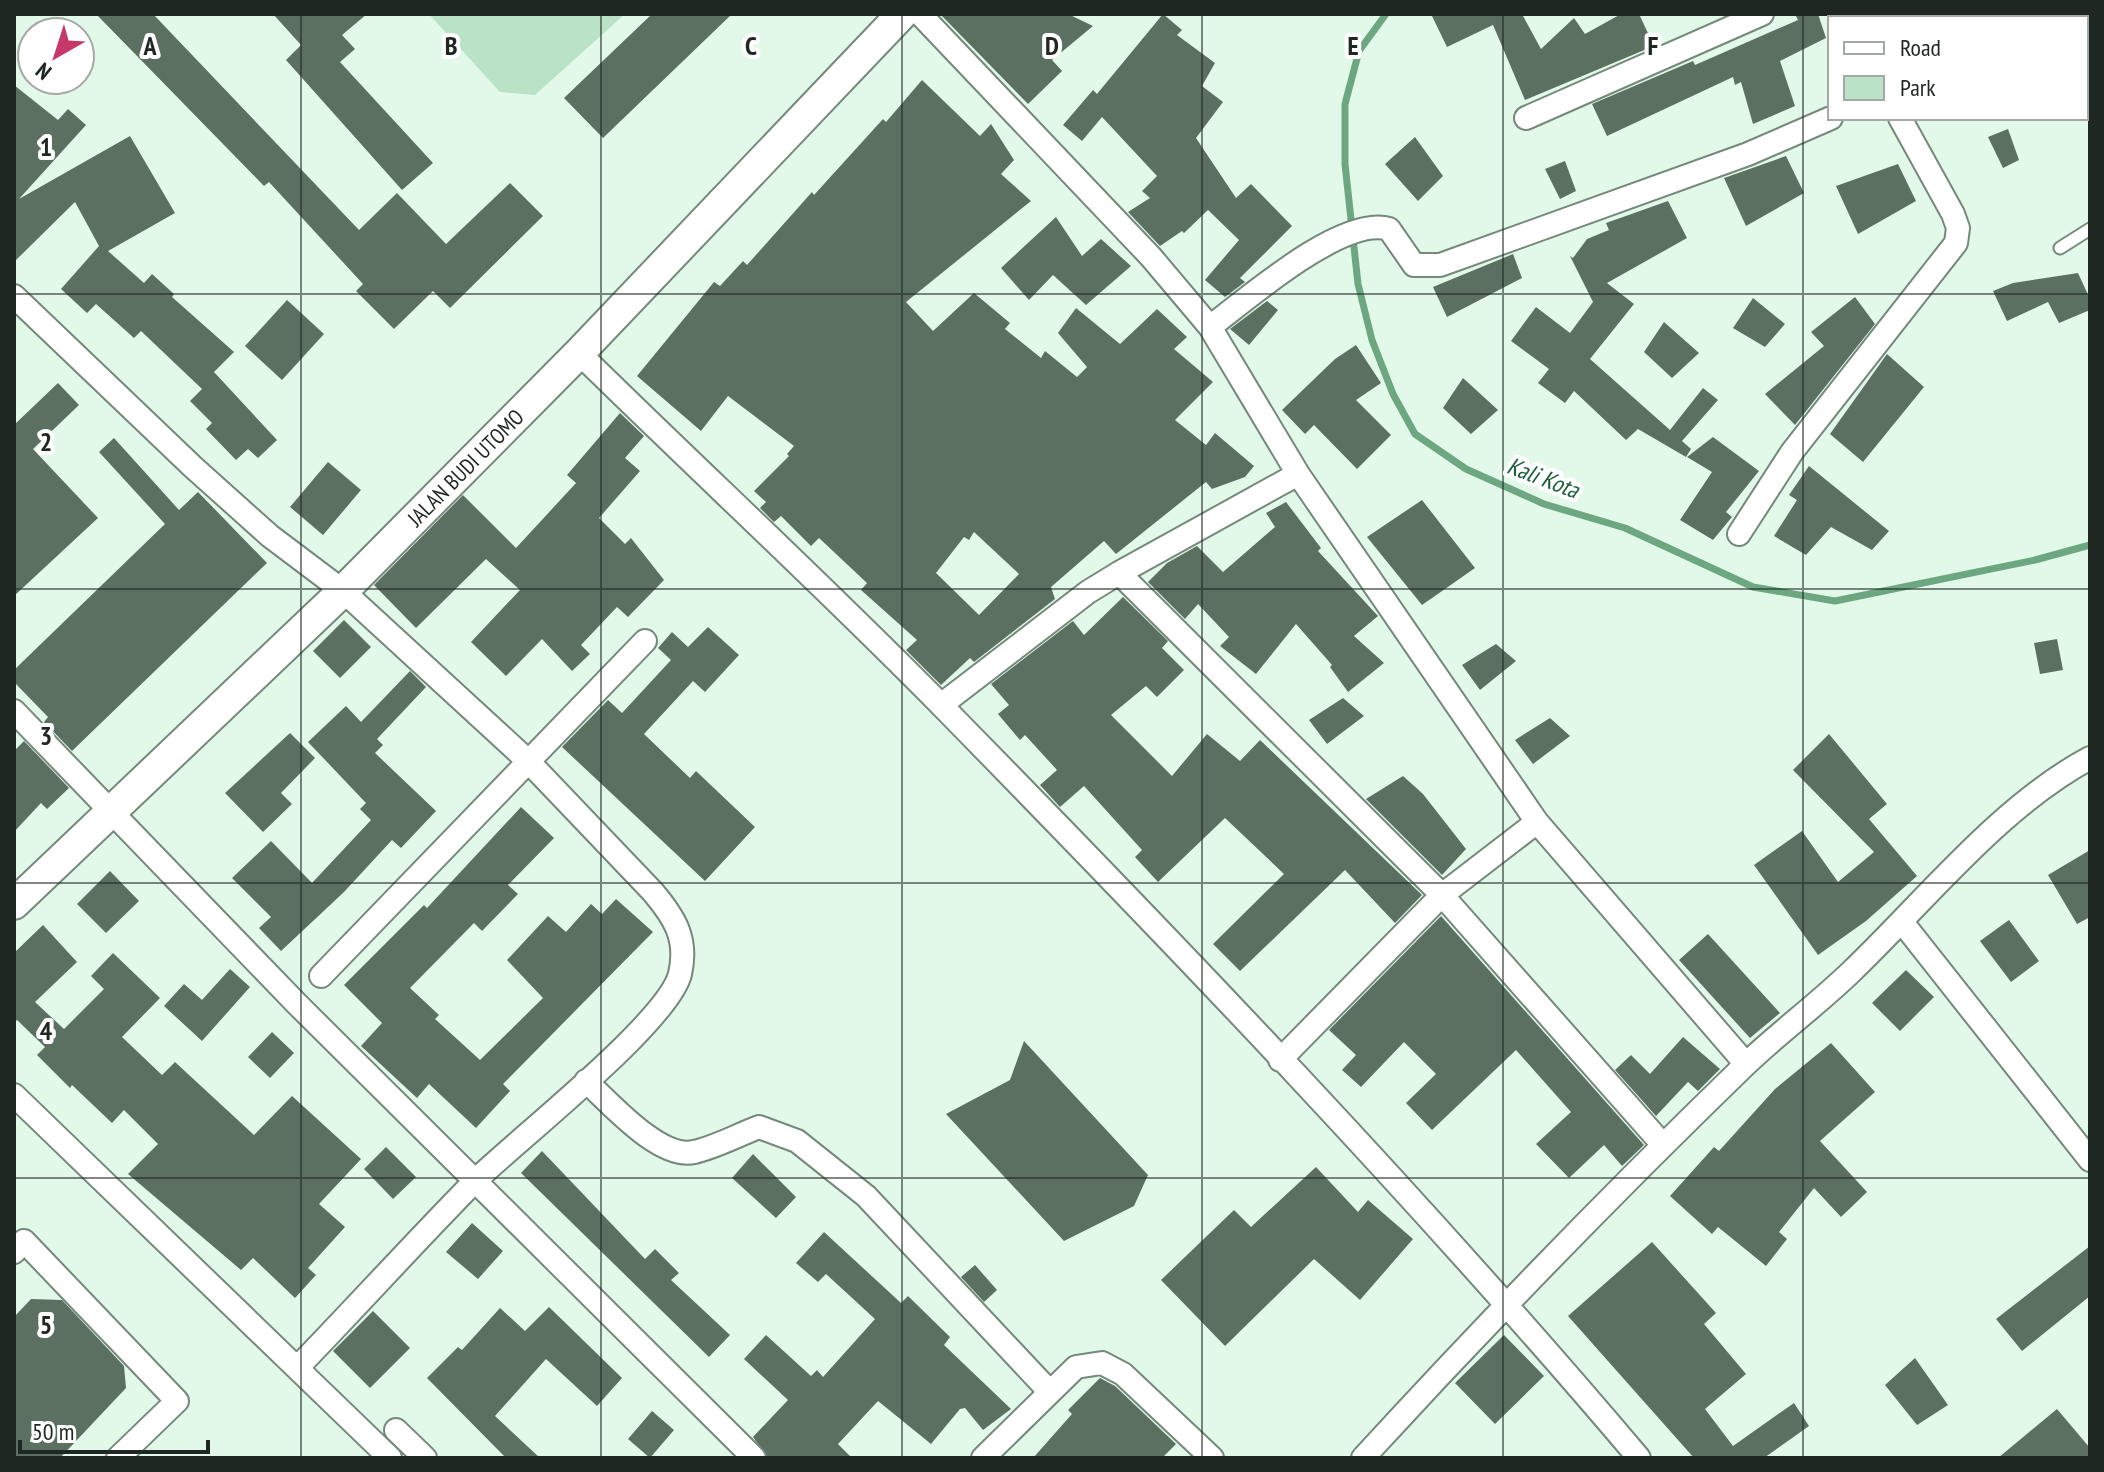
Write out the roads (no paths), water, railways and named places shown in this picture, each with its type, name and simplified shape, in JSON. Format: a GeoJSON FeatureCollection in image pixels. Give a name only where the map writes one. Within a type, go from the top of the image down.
{"type":"FeatureCollection","features":[{"type":"Feature","properties":{"kind":"street","name":"JALAN BUDI UTOMO"},"geometry":{"type":"LineString","coordinates":[[14,904],[343,591],[579,353],[902,14]]}},
{"type":"Feature","properties":{"kind":"street"},"geometry":{"type":"LineString","coordinates":[[920,14],[1151,257],[1210,327],[1298,474],[1537,822],[1746,1064]]}},
{"type":"Feature","properties":{"kind":"street"},"geometry":{"type":"LineString","coordinates":[[1526,118],[1762,14]]}},
{"type":"Feature","properties":{"kind":"street"},"geometry":{"type":"LineString","coordinates":[[1210,327],[1329,241],[1370,227],[1389,229],[1414,265],[1440,265],[1748,154],[1828,119]]}},
{"type":"Feature","properties":{"kind":"street"},"geometry":{"type":"LineString","coordinates":[[1739,534],[1792,452],[1956,243],[1958,228],[1953,214],[1901,120]]}},
{"type":"Feature","properties":{"kind":"street"},"geometry":{"type":"LineString","coordinates":[[14,296],[270,536],[343,591],[527,760],[653,892],[672,915],[684,941],[679,976],[667,1000],[586,1081],[476,1180],[298,1367]]}},
{"type":"Feature","properties":{"kind":"street"},"geometry":{"type":"LineString","coordinates":[[579,353],[941,705],[1384,1166],[1507,1302],[1639,1458]]}},
{"type":"Feature","properties":{"kind":"street"},"geometry":{"type":"LineString","coordinates":[[941,705],[1088,592],[1298,474]]}},
{"type":"Feature","properties":{"kind":"street"},"geometry":{"type":"LineString","coordinates":[[1119,573],[1442,895],[1663,1145]]}},
{"type":"Feature","properties":{"kind":"street"},"geometry":{"type":"LineString","coordinates":[[321,976],[645,641]]}},
{"type":"Feature","properties":{"kind":"street"},"geometry":{"type":"LineString","coordinates":[[14,711],[110,814],[754,1458]]}},
{"type":"Feature","properties":{"kind":"street"},"geometry":{"type":"LineString","coordinates":[[1363,1458],[1507,1302],[1746,1064],[1902,922],[2006,819],[2065,771],[2090,758]]}},
{"type":"Feature","properties":{"kind":"street"},"geometry":{"type":"LineString","coordinates":[[1280,1060],[1442,895],[1537,822]]}},
{"type":"Feature","properties":{"kind":"street"},"geometry":{"type":"LineString","coordinates":[[1902,922],[2090,1160]]}},
{"type":"Feature","properties":{"kind":"street"},"geometry":{"type":"LineString","coordinates":[[586,1081],[650,1139],[671,1151],[691,1153],[759,1127],[797,1141],[866,1196],[1049,1391]]}},
{"type":"Feature","properties":{"kind":"street"},"geometry":{"type":"LineString","coordinates":[[14,1095],[390,1458]]}},
{"type":"Feature","properties":{"kind":"street"},"geometry":{"type":"LineString","coordinates":[[14,1252],[24,1241],[177,1401],[118,1458]]}},
{"type":"Feature","properties":{"kind":"street"},"geometry":{"type":"LineString","coordinates":[[983,1458],[1076,1367],[1102,1363],[1123,1374],[1212,1458]]}},
{"type":"Feature","properties":{"kind":"street"},"geometry":{"type":"LineString","coordinates":[[396,1430],[425,1458]]}},
{"type":"Feature","properties":{"kind":"lane"},"geometry":{"type":"LineString","coordinates":[[2060,248],[2090,229]]}},
{"type":"Feature","properties":{"kind":"waterway","name":"Kali Kota"},"geometry":{"type":"LineString","coordinates":[[1386,14],[1359,51],[1345,104],[1345,164],[1358,284],[1372,340],[1393,394],[1415,434],[1466,469],[1544,504],[1625,528],[1753,587],[1835,601],[2035,560],[2090,545]]}}]}
